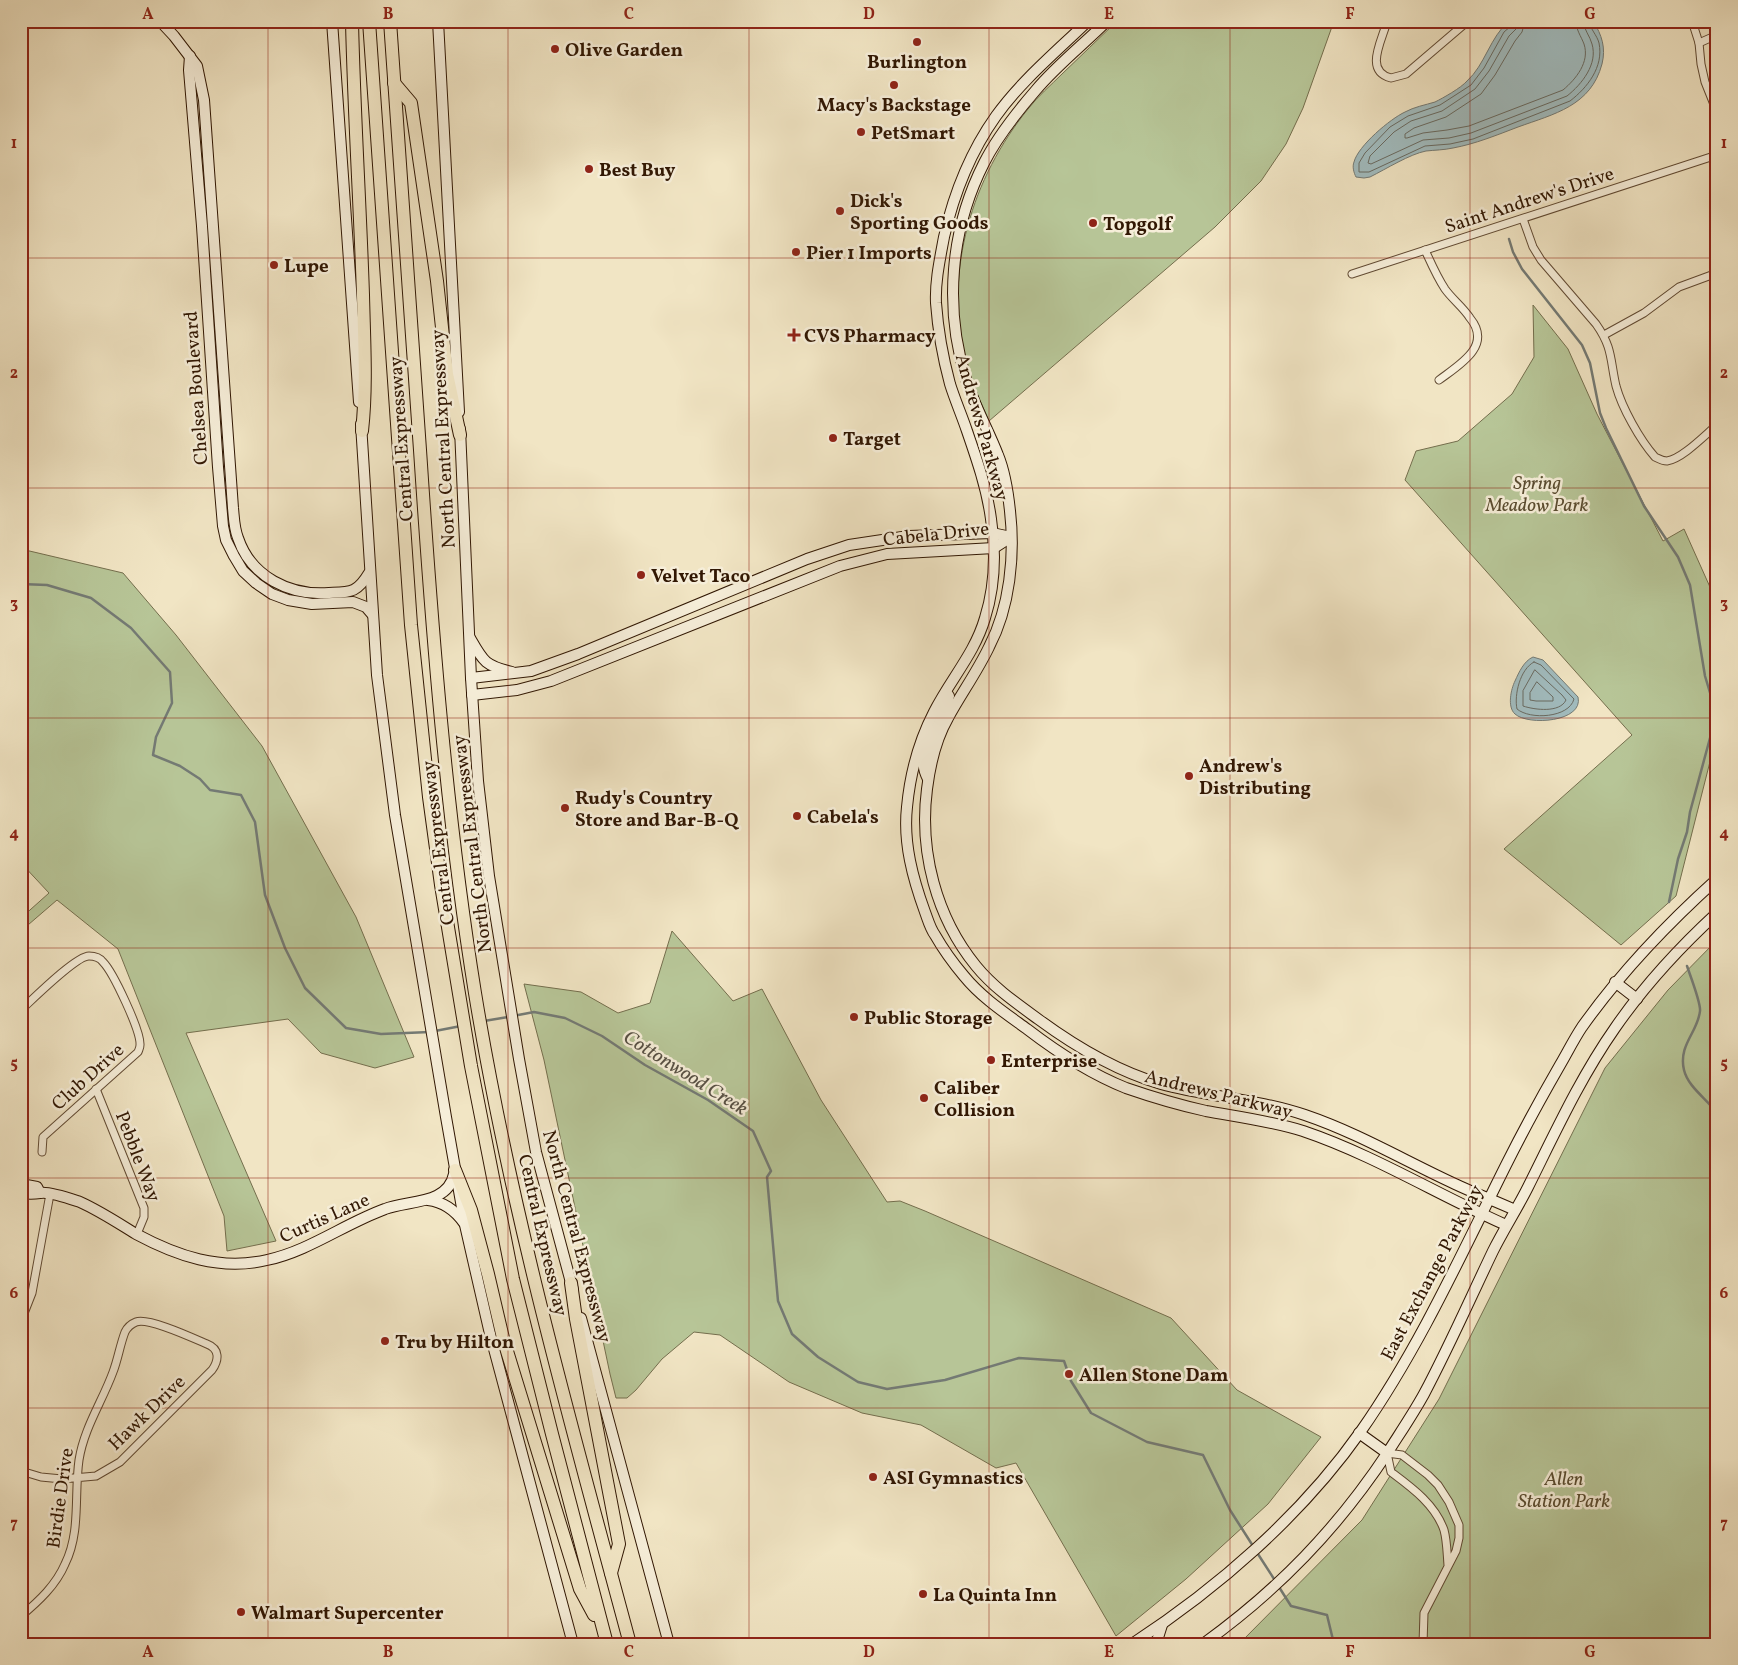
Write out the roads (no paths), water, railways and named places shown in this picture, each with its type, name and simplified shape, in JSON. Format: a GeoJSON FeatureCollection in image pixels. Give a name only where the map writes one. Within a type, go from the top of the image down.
{"type":"FeatureCollection","features":[{"type":"Feature","properties":{"kind":"highway"},"geometry":{"type":"LineString","coordinates":[[352,21],[361,231],[365,401],[362,431]]}},
{"type":"Feature","properties":{"kind":"highway","name":"Central Expressway"},"geometry":{"type":"LineString","coordinates":[[369,21],[414,654],[434,841],[471,1066],[513,1278],[606,1639]]}},
{"type":"Feature","properties":{"kind":"highway","name":"Central Expressway"},"geometry":{"type":"LineString","coordinates":[[390,21],[435,653],[453,825],[473,977],[487,1063],[547,1331],[630,1644]]}},
{"type":"Feature","properties":{"kind":"highway"},"geometry":{"type":"LineString","coordinates":[[394,83],[411,103],[436,271],[447,374],[460,435]]}},
{"type":"Feature","properties":{"kind":"highway"},"geometry":{"type":"LineString","coordinates":[[455,1170],[471,1210],[503,1338],[580,1589],[606,1639]]}},
{"type":"Feature","properties":{"kind":"highway"},"geometry":{"type":"LineString","coordinates":[[571,1284],[619,1544],[611,1573]]}},
{"type":"Feature","properties":{"kind":"street","name":"Chelsea Boulevard"},"geometry":{"type":"LineString","coordinates":[[160,21],[197,66],[204,100],[232,508],[238,539],[250,560],[263,574],[289,589],[312,594],[352,592],[362,585],[369,573]]}},
{"type":"Feature","properties":{"kind":"street"},"geometry":{"type":"LineString","coordinates":[[332,21],[362,431],[372,614],[377,675],[395,815],[465,1225],[490,1334],[573,1644]]}},
{"type":"Feature","properties":{"kind":"street","name":"North Central Expressway"},"geometry":{"type":"LineString","coordinates":[[438,21],[460,435],[468,635],[478,782],[488,869],[536,1152],[669,1644]]}},
{"type":"Feature","properties":{"kind":"street","name":"Andrews Parkway"},"geometry":{"type":"LineString","coordinates":[[1088,21],[1029,78],[997,114],[972,152],[949,213],[940,260],[936,298],[940,341],[951,388],[967,430],[986,492],[994,548],[992,592],[985,619],[977,639],[933,712],[919,747],[906,813],[907,840],[914,882],[933,933],[965,977],[1001,1010],[1049,1046],[1100,1076],[1125,1087],[1183,1106],[1262,1120],[1315,1135],[1360,1154],[1506,1226]]}},
{"type":"Feature","properties":{"kind":"street","name":"Andrews Parkway"},"geometry":{"type":"LineString","coordinates":[[1108,21],[1038,87],[1009,123],[985,160],[970,194],[963,217],[955,260],[953,311],[956,338],[967,382],[1000,459],[1011,516],[1011,564],[1006,600],[1001,620],[991,644],[939,736],[926,794],[926,835],[931,877],[948,925],[976,966],[1011,1000],[1058,1034],[1106,1063],[1134,1075],[1163,1084],[1213,1096],[1264,1104],[1321,1121],[1367,1140],[1458,1186],[1515,1210]]}},
{"type":"Feature","properties":{"kind":"street"},"geometry":{"type":"LineString","coordinates":[[1387,21],[1376,57],[1377,67],[1385,76],[1396,78],[1406,74],[1468,21]]}},
{"type":"Feature","properties":{"kind":"street"},"geometry":{"type":"LineString","coordinates":[[1692,21],[1699,43],[1700,64],[1717,112]]}},
{"type":"Feature","properties":{"kind":"street"},"geometry":{"type":"LineString","coordinates":[[1699,43],[1717,35]]}},
{"type":"Feature","properties":{"kind":"street","name":"Chelsea Boulevard"},"geometry":{"type":"LineString","coordinates":[[190,56],[189,70],[202,226],[218,467],[226,540],[243,570],[256,583],[272,594],[288,600],[312,604],[353,602],[366,607],[372,614]]}},
{"type":"Feature","properties":{"kind":"street","name":"Saint Andrew's Drive"},"geometry":{"type":"LineString","coordinates":[[1352,274],[1717,155]]}},
{"type":"Feature","properties":{"kind":"street"},"geometry":{"type":"LineString","coordinates":[[949,213],[963,217]]}},
{"type":"Feature","properties":{"kind":"street"},"geometry":{"type":"LineString","coordinates":[[1522,218],[1533,247],[1541,260],[1604,335],[1609,348],[1622,406],[1650,452],[1662,461],[1669,460],[1677,456],[1717,424]]}},
{"type":"Feature","properties":{"kind":"street"},"geometry":{"type":"LineString","coordinates":[[1425,250],[1445,289],[1474,324],[1478,338],[1477,344],[1468,357],[1438,380]]}},
{"type":"Feature","properties":{"kind":"street"},"geometry":{"type":"LineString","coordinates":[[1604,335],[1644,313],[1679,287],[1717,273]]}},
{"type":"Feature","properties":{"kind":"street","name":"Cabela Drive"},"geometry":{"type":"LineString","coordinates":[[471,678],[531,671],[807,558],[849,546],[909,536],[992,533],[1011,537]]}},
{"type":"Feature","properties":{"kind":"street","name":"Cabela Drive"},"geometry":{"type":"LineString","coordinates":[[472,695],[517,690],[551,681],[840,566],[887,554],[994,548],[1011,537]]}},
{"type":"Feature","properties":{"kind":"street"},"geometry":{"type":"LineString","coordinates":[[468,635],[480,656],[490,666],[518,673]]}},
{"type":"Feature","properties":{"kind":"street"},"geometry":{"type":"LineString","coordinates":[[928,780],[923,765],[934,731],[948,704],[949,696],[946,692]]}},
{"type":"Feature","properties":{"kind":"street"},"geometry":{"type":"LineString","coordinates":[[914,882],[931,877]]}},
{"type":"Feature","properties":{"kind":"street","name":"East Exchange Parkway"},"geometry":{"type":"LineString","coordinates":[[1132,1644],[1162,1625],[1203,1594],[1290,1516],[1359,1433],[1377,1407],[1418,1338],[1532,1113],[1581,1029],[1615,982],[1686,907],[1717,879]]}},
{"type":"Feature","properties":{"kind":"street"},"geometry":{"type":"LineString","coordinates":[[1203,1644],[1261,1599],[1319,1542],[1366,1485],[1424,1395],[1506,1226],[1586,1073],[1616,1027],[1667,962],[1717,912]]}},
{"type":"Feature","properties":{"kind":"street","name":"Club Drive"},"geometry":{"type":"LineString","coordinates":[[21,1010],[78,960],[90,956],[99,958],[113,975],[140,1040],[138,1052],[43,1137],[42,1152]]}},
{"type":"Feature","properties":{"kind":"street"},"geometry":{"type":"LineString","coordinates":[[1615,982],[1637,999]]}},
{"type":"Feature","properties":{"kind":"street"},"geometry":{"type":"LineString","coordinates":[[1049,1046],[1058,1034]]}},
{"type":"Feature","properties":{"kind":"street","name":"Pebble Way"},"geometry":{"type":"LineString","coordinates":[[96,1089],[144,1208],[144,1217],[137,1234]]}},
{"type":"Feature","properties":{"kind":"street"},"geometry":{"type":"LineString","coordinates":[[1209,1111],[1213,1096]]}},
{"type":"Feature","properties":{"kind":"street"},"geometry":{"type":"LineString","coordinates":[[1315,1135],[1321,1121]]}},
{"type":"Feature","properties":{"kind":"street","name":"Curtis Lane"},"geometry":{"type":"LineString","coordinates":[[21,1184],[37,1187],[45,1193],[79,1202],[166,1249],[212,1263],[248,1263],[291,1254],[364,1217],[388,1208],[427,1200],[444,1193],[450,1186],[455,1170]]}},
{"type":"Feature","properties":{"kind":"street","name":"Curtis Lane"},"geometry":{"type":"LineString","coordinates":[[21,1193],[35,1195],[45,1193]]}},
{"type":"Feature","properties":{"kind":"street"},"geometry":{"type":"LineString","coordinates":[[21,1322],[32,1293],[45,1193]]}},
{"type":"Feature","properties":{"kind":"street"},"geometry":{"type":"LineString","coordinates":[[427,1200],[439,1201],[449,1207],[465,1225]]}},
{"type":"Feature","properties":{"kind":"street","name":"Birdie Drive"},"geometry":{"type":"LineString","coordinates":[[21,1616],[53,1584],[66,1564],[75,1530],[81,1452],[88,1427],[113,1373],[125,1333],[132,1323],[138,1321],[150,1322],[211,1345],[216,1352]]}},
{"type":"Feature","properties":{"kind":"street","name":"Hawk Drive"},"geometry":{"type":"LineString","coordinates":[[21,1471],[41,1477],[78,1478],[96,1476],[120,1462],[212,1370],[217,1361],[216,1352]]}},
{"type":"Feature","properties":{"kind":"street"},"geometry":{"type":"LineString","coordinates":[[1359,1433],[1387,1453],[1402,1455],[1428,1475],[1450,1502],[1459,1525],[1456,1551],[1424,1613],[1422,1644]]}},
{"type":"Feature","properties":{"kind":"street"},"geometry":{"type":"LineString","coordinates":[[1387,1453],[1391,1472],[1422,1497],[1440,1522],[1446,1541],[1448,1565]]}},
{"type":"Feature","properties":{"kind":"street"},"geometry":{"type":"LineString","coordinates":[[1156,1644],[1162,1625]]}},
{"type":"Feature","properties":{"kind":"water"},"geometry":{"type":"Polygon","coordinates":[[[1509,21],[1593,21],[1599,31],[1604,52],[1597,78],[1589,90],[1569,106],[1545,118],[1469,144],[1450,149],[1426,151],[1405,158],[1370,177],[1356,177],[1353,168],[1354,162],[1368,141],[1399,116],[1412,109],[1435,102],[1464,84],[1478,67],[1502,28],[1509,21]]]}},
{"type":"Feature","properties":{"kind":"water"},"geometry":{"type":"Polygon","coordinates":[[[1533,657],[1543,660],[1578,697],[1578,705],[1573,712],[1564,717],[1542,720],[1522,718],[1515,714],[1511,707],[1511,693],[1522,667],[1533,657]]]}},
{"type":"Feature","properties":{"kind":"waterway"},"geometry":{"type":"LineString","coordinates":[[1509,239],[1522,269],[1582,345],[1590,363],[1600,413],[1606,428],[1644,506],[1678,557],[1690,585],[1705,676],[1711,696],[1713,727],[1690,812],[1687,832],[1678,859],[1669,902]]}},
{"type":"Feature","properties":{"kind":"waterway","name":"Cottonwood Creek"},"geometry":{"type":"LineString","coordinates":[[21,584],[47,585],[91,598],[131,628],[170,672],[172,703],[156,737],[153,755],[180,766],[200,779],[210,790],[241,795],[255,822],[265,895],[285,948],[305,988],[346,1028],[381,1034],[430,1032]]}},
{"type":"Feature","properties":{"kind":"waterway"},"geometry":{"type":"LineString","coordinates":[[1687,966],[1700,1011],[1696,1026],[1684,1053],[1684,1070],[1689,1082],[1717,1113]]}},
{"type":"Feature","properties":{"kind":"waterway","name":"Cottonwood Creek"},"geometry":{"type":"LineString","coordinates":[[513,1016],[534,1012],[565,1018],[602,1036],[645,1065],[708,1100],[753,1131],[771,1171],[767,1177],[778,1301],[792,1334],[818,1357],[858,1382],[887,1389],[945,1380],[1019,1358],[1064,1361],[1071,1381],[1091,1413],[1147,1442],[1203,1455],[1230,1510],[1253,1546]]}},
{"type":"Feature","properties":{"kind":"waterway","name":"Cottonwood Creek"},"geometry":{"type":"LineString","coordinates":[[484,1021],[508,1017]]}},
{"type":"Feature","properties":{"kind":"waterway","name":"Cottonwood Creek"},"geometry":{"type":"LineString","coordinates":[[435,1031],[461,1026]]}},
{"type":"Feature","properties":{"kind":"waterway","name":"Cottonwood Creek"},"geometry":{"type":"LineString","coordinates":[[1256,1551],[1276,1582]]}},
{"type":"Feature","properties":{"kind":"waterway","name":"Cottonwood Creek"},"geometry":{"type":"LineString","coordinates":[[1279,1587],[1291,1606],[1327,1615],[1334,1644]]}},
{"type":"Feature","properties":{"kind":"place","name":"Burlington"},"geometry":{"type":"Point","coordinates":[917,42]}},
{"type":"Feature","properties":{"kind":"place","name":"Olive Garden"},"geometry":{"type":"Point","coordinates":[555,49]}},
{"type":"Feature","properties":{"kind":"place","name":"Macy's Backstage"},"geometry":{"type":"Point","coordinates":[894,85]}},
{"type":"Feature","properties":{"kind":"place","name":"PetSmart"},"geometry":{"type":"Point","coordinates":[861,132]}},
{"type":"Feature","properties":{"kind":"place","name":"Best Buy"},"geometry":{"type":"Point","coordinates":[589,169]}},
{"type":"Feature","properties":{"kind":"place","name":"Dick's Sporting Goods"},"geometry":{"type":"Point","coordinates":[840,211]}},
{"type":"Feature","properties":{"kind":"place","name":"Topgolf"},"geometry":{"type":"Point","coordinates":[1093,223]}},
{"type":"Feature","properties":{"kind":"place","name":"Pier 1 Imports"},"geometry":{"type":"Point","coordinates":[796,252]}},
{"type":"Feature","properties":{"kind":"place","name":"Lupe"},"geometry":{"type":"Point","coordinates":[274,265]}},
{"type":"Feature","properties":{"kind":"place","name":"CVS Pharmacy"},"geometry":{"type":"Point","coordinates":[794,335]}},
{"type":"Feature","properties":{"kind":"place","name":"Target"},"geometry":{"type":"Point","coordinates":[833,438]}},
{"type":"Feature","properties":{"kind":"place","name":"Velvet Taco"},"geometry":{"type":"Point","coordinates":[641,575]}},
{"type":"Feature","properties":{"kind":"place","name":"Andrew's Distributing"},"geometry":{"type":"Point","coordinates":[1189,776]}},
{"type":"Feature","properties":{"kind":"place","name":"Rudy's Country Store and Bar-B-Q"},"geometry":{"type":"Point","coordinates":[565,808]}},
{"type":"Feature","properties":{"kind":"place","name":"Cabela's"},"geometry":{"type":"Point","coordinates":[797,816]}},
{"type":"Feature","properties":{"kind":"place","name":"Public Storage"},"geometry":{"type":"Point","coordinates":[854,1017]}},
{"type":"Feature","properties":{"kind":"place","name":"Enterprise"},"geometry":{"type":"Point","coordinates":[991,1060]}},
{"type":"Feature","properties":{"kind":"place","name":"Caliber Collision"},"geometry":{"type":"Point","coordinates":[924,1098]}},
{"type":"Feature","properties":{"kind":"place","name":"Tru by Hilton"},"geometry":{"type":"Point","coordinates":[385,1341]}},
{"type":"Feature","properties":{"kind":"place","name":"Allen Stone Dam"},"geometry":{"type":"Point","coordinates":[1069,1374]}},
{"type":"Feature","properties":{"kind":"place","name":"ASI Gymnastics"},"geometry":{"type":"Point","coordinates":[873,1477]}},
{"type":"Feature","properties":{"kind":"place","name":"La Quinta Inn"},"geometry":{"type":"Point","coordinates":[923,1594]}},
{"type":"Feature","properties":{"kind":"place","name":"Walmart Supercenter"},"geometry":{"type":"Point","coordinates":[241,1612]}},
{"type":"Feature","properties":{"kind":"park label","name":"Spring Meadow Park"},"geometry":{"type":"Point","coordinates":[1537,493]}},
{"type":"Feature","properties":{"kind":"park label","name":"Allen Station Park"},"geometry":{"type":"Point","coordinates":[1564,1489]}}]}
